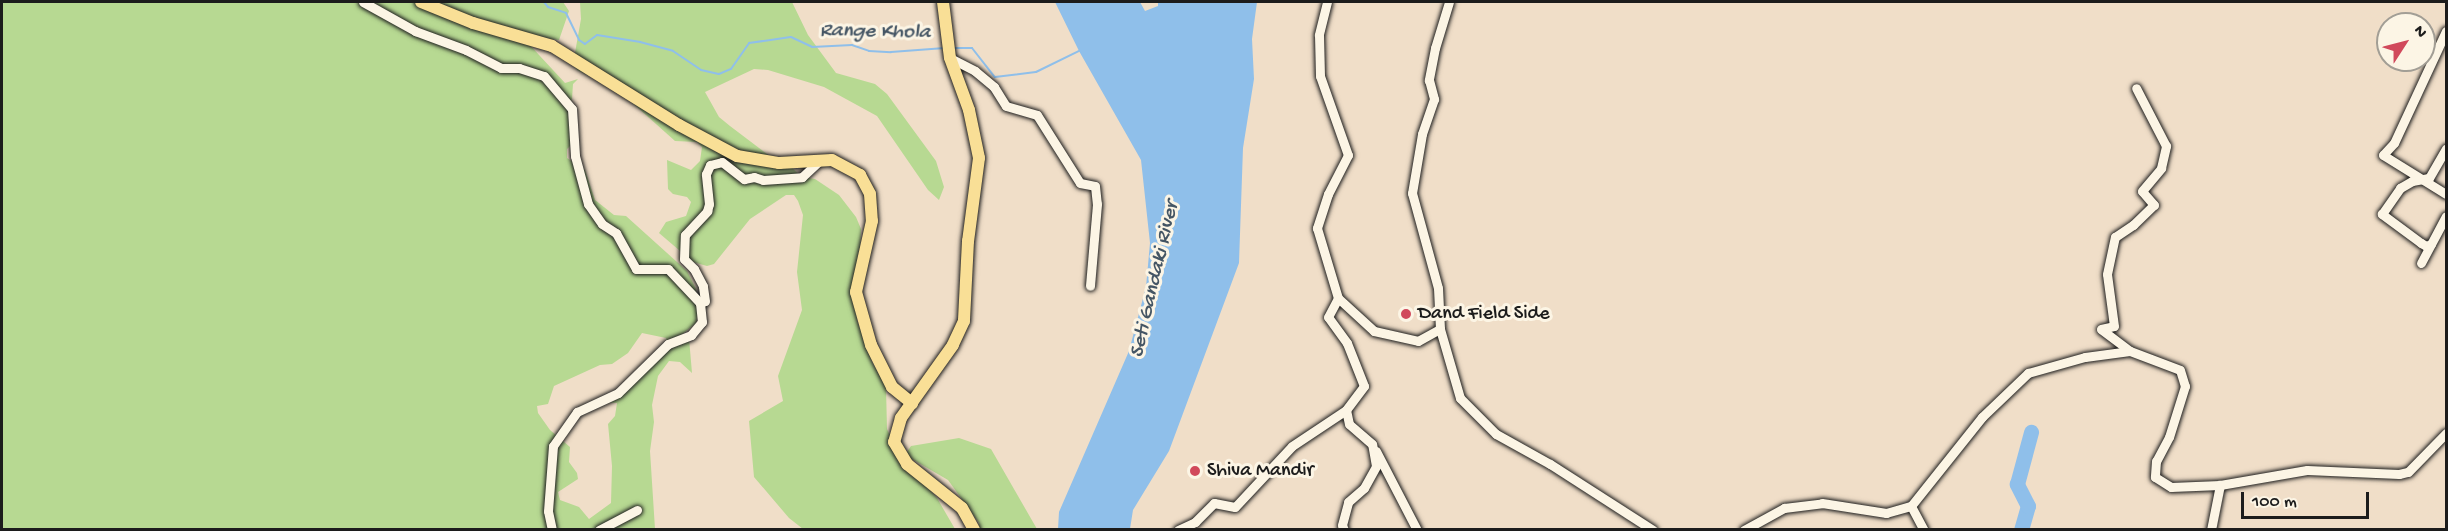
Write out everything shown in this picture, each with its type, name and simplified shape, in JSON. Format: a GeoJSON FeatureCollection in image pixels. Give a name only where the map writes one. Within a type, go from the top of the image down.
{"type":"FeatureCollection","features":[{"type":"Feature","properties":{"kind":"main road"},"geometry":{"type":"LineString","coordinates":[[421,2],[473,23],[552,46],[679,125],[737,156],[779,163],[832,160],[860,175],[870,194],[872,221],[856,292],[872,345],[892,387],[912,403]]}},
{"type":"Feature","properties":{"kind":"main road"},"geometry":{"type":"LineString","coordinates":[[943,2],[950,58],[969,110],[979,158],[968,241],[964,321],[953,345],[901,418],[895,434],[896,450],[907,464],[962,508],[974,530]]}},
{"type":"Feature","properties":{"kind":"street"},"geometry":{"type":"LineString","coordinates":[[363,2],[415,31],[466,50],[501,68],[519,68],[544,76],[572,109],[575,156],[588,204],[602,224],[616,233],[636,269],[668,269],[700,303],[702,322],[690,335],[668,344],[618,393],[576,412],[553,446],[548,511],[552,530]]}},
{"type":"Feature","properties":{"kind":"street"},"geometry":{"type":"LineString","coordinates":[[1327,2],[1319,35],[1320,76],[1348,155],[1328,194],[1317,228],[1338,298],[1374,331],[1418,341],[1440,328]]}},
{"type":"Feature","properties":{"kind":"street"},"geometry":{"type":"LineString","coordinates":[[1449,2],[1429,80],[1434,99],[1422,134],[1412,193],[1438,288],[1440,328],[1460,398],[1496,434],[1550,464],[1653,530]]}},
{"type":"Feature","properties":{"kind":"street"},"geometry":{"type":"LineString","coordinates":[[2446,31],[2394,143],[2383,155],[2446,194]]}},
{"type":"Feature","properties":{"kind":"street"},"geometry":{"type":"LineString","coordinates":[[950,58],[975,71],[994,87],[1006,106],[1037,115],[1080,183],[1095,186],[1098,204],[1090,286]]}},
{"type":"Feature","properties":{"kind":"street"},"geometry":{"type":"LineString","coordinates":[[2136,88],[2166,146],[2162,168],[2142,191],[2154,205],[2133,225],[2115,237],[2107,274],[2114,326],[2101,329],[2130,351],[2180,370],[2185,386],[2169,437],[2156,460],[2155,477],[2171,487],[2220,485],[2307,470],[2399,474],[2408,472],[2446,433]]}},
{"type":"Feature","properties":{"kind":"street"},"geometry":{"type":"LineString","coordinates":[[2431,244],[2426,246],[2421,243],[2382,214],[2400,188],[2420,179],[2429,178],[2446,148]]}},
{"type":"Feature","properties":{"kind":"street"},"geometry":{"type":"LineString","coordinates":[[700,303],[705,301],[703,286],[694,268],[684,258],[685,235],[707,211],[709,204],[706,174],[710,165],[722,162],[744,179],[754,177],[763,180],[802,177],[818,162]]}},
{"type":"Feature","properties":{"kind":"street"},"geometry":{"type":"LineString","coordinates":[[2421,263],[2446,216]]}},
{"type":"Feature","properties":{"kind":"street"},"geometry":{"type":"LineString","coordinates":[[1178,530],[1195,522],[1214,503],[1235,507],[1292,446],[1346,410],[1364,386],[1347,343],[1328,317],[1338,298]]}},
{"type":"Feature","properties":{"kind":"street"},"geometry":{"type":"LineString","coordinates":[[1744,530],[1784,508],[1822,503],[1886,513],[1911,506],[1982,417],[2028,373],[2085,357],[2130,351]]}},
{"type":"Feature","properties":{"kind":"street"},"geometry":{"type":"LineString","coordinates":[[1346,410],[1349,424],[1372,444],[1417,530]]}},
{"type":"Feature","properties":{"kind":"street"},"geometry":{"type":"LineString","coordinates":[[1344,530],[1342,525],[1348,502],[1364,488],[1376,466],[1372,444]]}},
{"type":"Feature","properties":{"kind":"street"},"geometry":{"type":"LineString","coordinates":[[2211,530],[2220,485]]}},
{"type":"Feature","properties":{"kind":"street"},"geometry":{"type":"LineString","coordinates":[[1911,506],[1924,530]]}},
{"type":"Feature","properties":{"kind":"street"},"geometry":{"type":"LineString","coordinates":[[599,530],[637,510]]}},
{"type":"Feature","properties":{"kind":"green space"},"geometry":{"type":"Polygon","coordinates":[[[2,2],[563,2],[569,11],[559,40],[543,38],[527,42],[565,83],[578,79],[573,84],[572,99],[568,109],[577,139],[567,149],[567,158],[585,170],[595,200],[614,215],[626,216],[687,271],[696,289],[698,309],[696,323],[679,337],[667,342],[666,338],[642,333],[628,353],[612,364],[600,365],[554,386],[548,404],[537,406],[538,413],[550,430],[570,447],[569,462],[577,473],[578,479],[558,492],[560,500],[579,507],[589,519],[611,503],[612,466],[608,424],[615,416],[617,403],[605,402],[670,346],[689,338],[692,373],[680,362],[669,361],[658,376],[652,405],[654,422],[650,451],[655,529],[2,529],[2,2]]]}},
{"type":"Feature","properties":{"kind":"green space"},"geometry":{"type":"Polygon","coordinates":[[[580,2],[792,2],[808,35],[836,73],[875,84],[887,94],[936,161],[944,187],[939,200],[928,190],[877,116],[824,87],[768,70],[754,69],[705,92],[719,117],[779,163],[791,167],[802,177],[815,179],[839,195],[856,217],[861,229],[857,320],[872,362],[886,387],[887,429],[899,455],[937,498],[955,529],[803,529],[789,518],[754,477],[749,421],[783,401],[778,376],[802,310],[797,272],[803,215],[798,201],[794,195],[786,195],[750,219],[714,264],[707,266],[693,262],[659,233],[666,222],[686,216],[691,202],[687,197],[673,194],[668,189],[667,160],[691,170],[700,161],[702,147],[697,142],[675,141],[618,90],[577,70],[573,64],[581,19],[580,2]]]}},
{"type":"Feature","properties":{"kind":"green space"},"geometry":{"type":"Polygon","coordinates":[[[959,438],[991,449],[1037,529],[979,529],[979,523],[948,480],[905,455],[911,446],[959,438]]]}},
{"type":"Feature","properties":{"kind":"water","name":"Seti Gandaki River"},"geometry":{"type":"Polygon","coordinates":[[[1055,2],[1140,2],[1145,11],[1158,6],[1158,2],[1257,2],[1252,39],[1254,79],[1243,148],[1239,263],[1169,451],[1133,510],[1130,529],[1058,529],[1059,512],[1129,351],[1146,287],[1150,243],[1141,160],[1079,51],[1055,2]]]}},
{"type":"Feature","properties":{"kind":"waterway","name":"Range Khola"},"geometry":{"type":"LineString","coordinates":[[544,2],[548,7],[566,13],[579,40],[585,44],[597,35],[640,42],[673,51],[701,70],[719,74],[731,69],[749,43],[791,37],[812,47],[852,45],[869,51],[891,52],[945,48]]}},
{"type":"Feature","properties":{"kind":"waterway","name":"Range Khola"},"geometry":{"type":"LineString","coordinates":[[954,48],[972,48],[995,77],[1036,72],[1079,51]]}},
{"type":"Feature","properties":{"kind":"waterway"},"geometry":{"type":"LineString","coordinates":[[2021,530],[2028,506],[2017,484],[2031,432]]}},
{"type":"Feature","properties":{"kind":"place","name":"Dand Field Side"},"geometry":{"type":"Point","coordinates":[1406,314]}},
{"type":"Feature","properties":{"kind":"place","name":"Shiva Mandir"},"geometry":{"type":"Point","coordinates":[1195,471]}}]}
